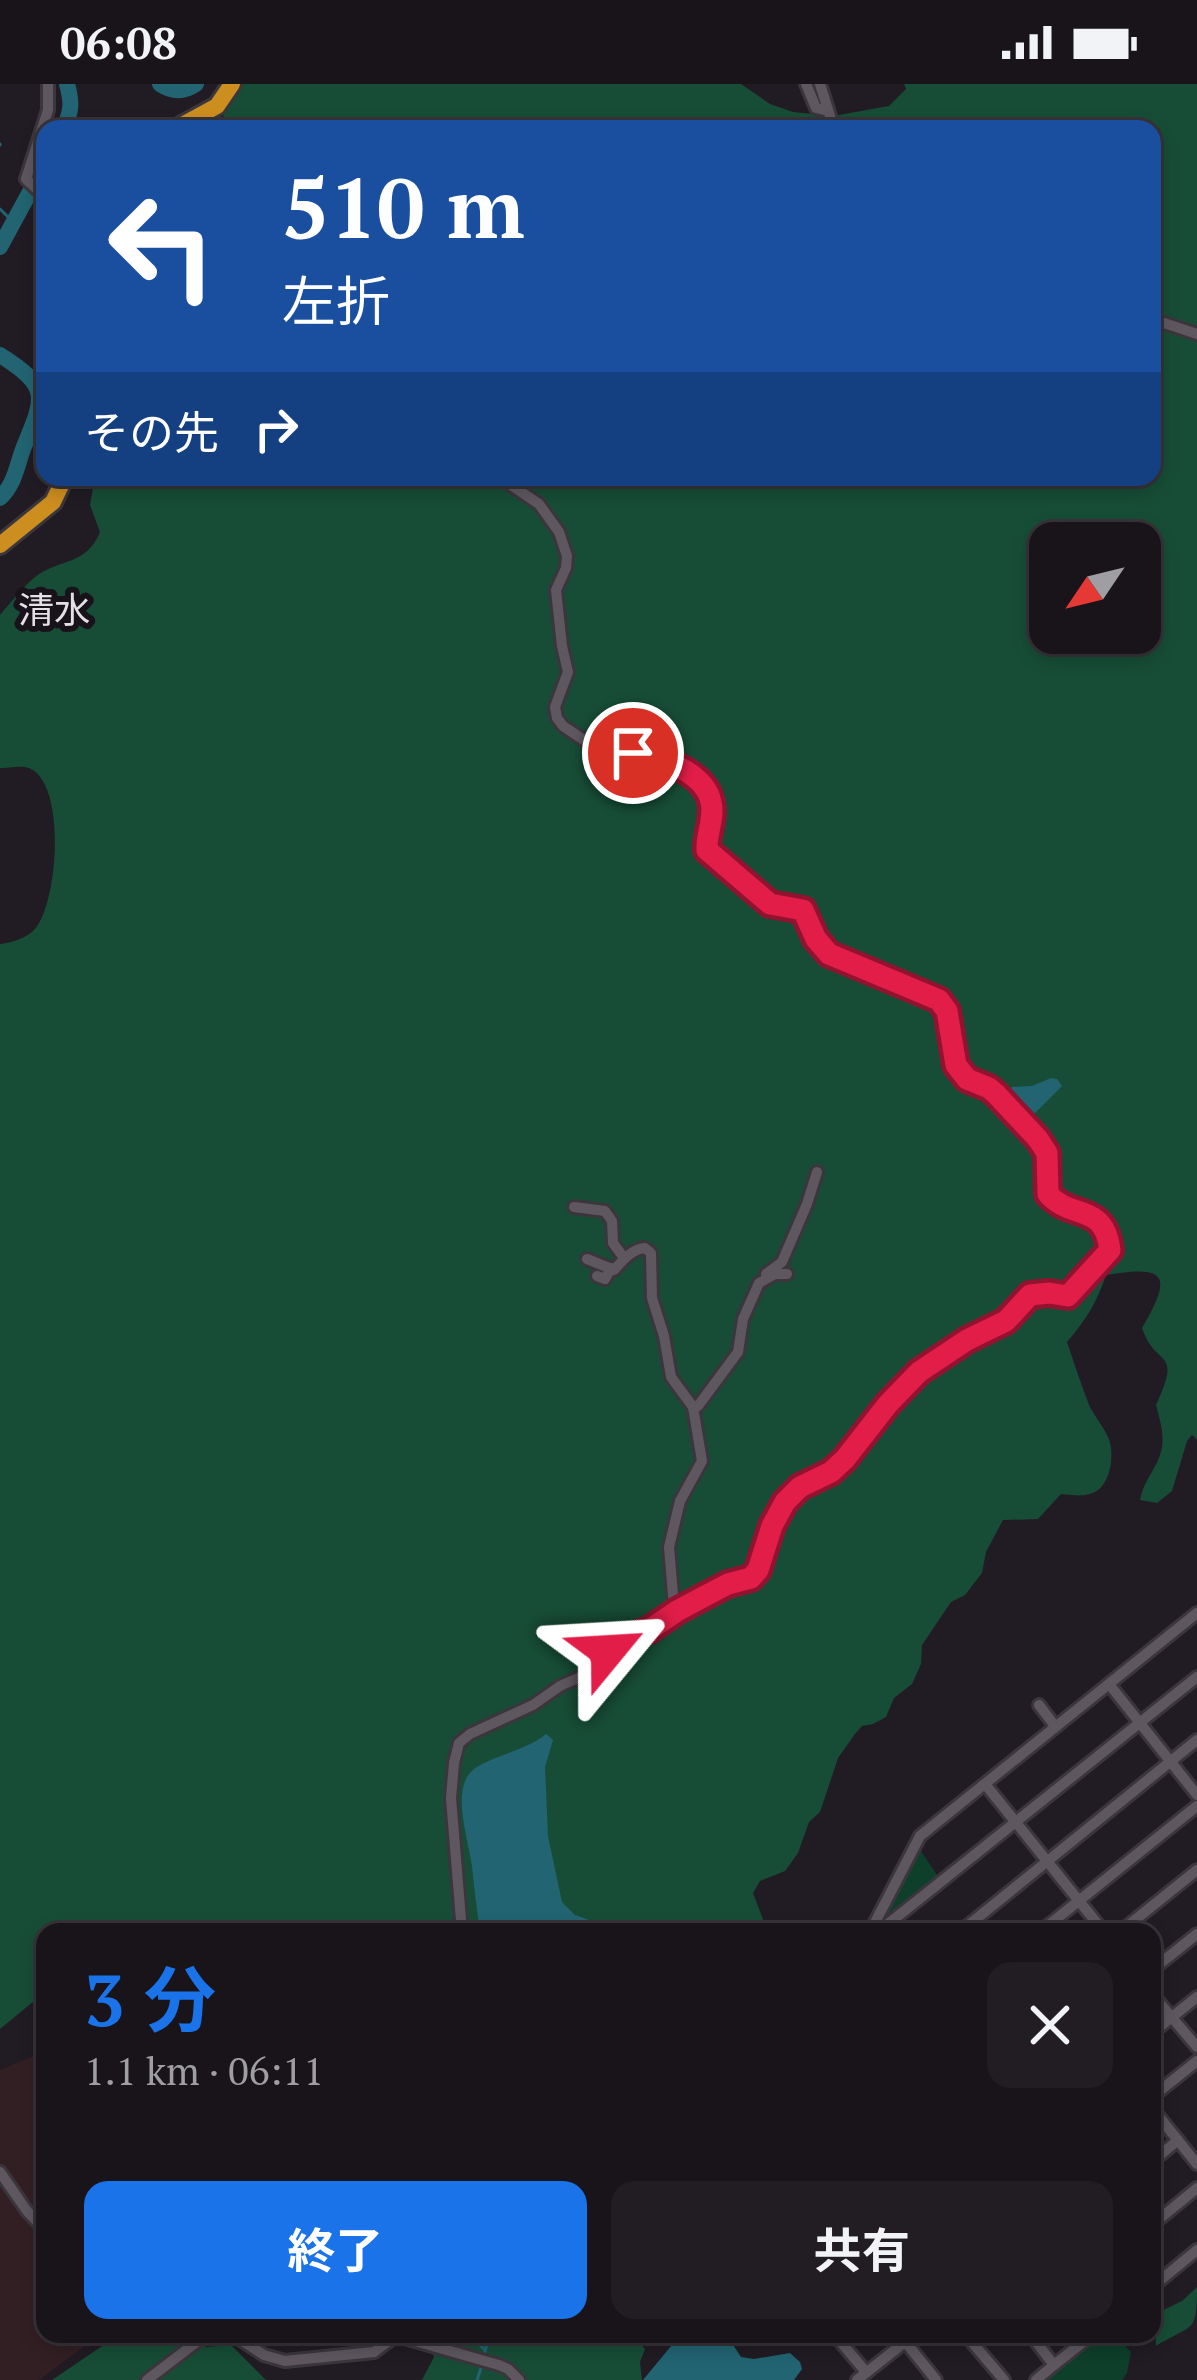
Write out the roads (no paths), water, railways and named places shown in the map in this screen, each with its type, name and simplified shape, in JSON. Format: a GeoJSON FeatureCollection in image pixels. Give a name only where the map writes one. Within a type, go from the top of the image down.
{"type":"FeatureCollection","features":[{"type":"Feature","properties":{"kind":"highway"},"geometry":{"type":"LineString","coordinates":[[192,120],[218,106],[232,84]]}},
{"type":"Feature","properties":{"kind":"highway"},"geometry":{"type":"LineString","coordinates":[[0,545],[53,502],[61,486]]}},
{"type":"Feature","properties":{"kind":"street"},"geometry":{"type":"LineString","coordinates":[[45,120],[48,84]]}},
{"type":"Feature","properties":{"kind":"street"},"geometry":{"type":"LineString","coordinates":[[806,84],[818,111],[828,111]]}},
{"type":"Feature","properties":{"kind":"street"},"geometry":{"type":"LineString","coordinates":[[820,84],[831,120]]}},
{"type":"Feature","properties":{"kind":"street"},"geometry":{"type":"LineString","coordinates":[[36,145],[26,179],[36,189]]}},
{"type":"Feature","properties":{"kind":"street"},"geometry":{"type":"LineString","coordinates":[[1161,322],[1197,334]]}},
{"type":"Feature","properties":{"kind":"street"},"geometry":{"type":"LineString","coordinates":[[461,1923],[451,1798],[459,1743],[594,1671],[604,1655],[623,1640],[649,1630],[744,1572],[751,1578],[785,1502],[845,1459],[912,1378],[958,1345],[1006,1321],[1030,1295],[1068,1296],[1108,1255],[1110,1243],[1095,1216],[1052,1199],[1046,1179],[1047,1153],[1038,1139],[989,1088],[967,1079],[956,1065],[947,1011],[939,1000],[829,954],[803,910],[770,904],[712,855],[706,842],[712,817],[710,797],[682,770],[652,756],[597,749],[556,718],[555,707],[568,673],[556,590],[567,556],[559,532],[539,504],[512,486]]}},
{"type":"Feature","properties":{"kind":"street"},"geometry":{"type":"LineString","coordinates":[[693,1407],[738,1352],[742,1319],[762,1277],[782,1262],[817,1172]]}},
{"type":"Feature","properties":{"kind":"street"},"geometry":{"type":"LineString","coordinates":[[574,1207],[605,1210],[612,1220],[618,1259]]}},
{"type":"Feature","properties":{"kind":"street"},"geometry":{"type":"LineString","coordinates":[[587,1259],[618,1259],[645,1248],[651,1253],[652,1298],[671,1376],[693,1407],[702,1462],[680,1501],[669,1547],[667,1596],[677,1611]]}},
{"type":"Feature","properties":{"kind":"street"},"geometry":{"type":"LineString","coordinates":[[596,1276],[605,1279],[618,1259]]}},
{"type":"Feature","properties":{"kind":"street"},"geometry":{"type":"LineString","coordinates":[[759,1283],[775,1274],[787,1274]]}},
{"type":"Feature","properties":{"kind":"street"},"geometry":{"type":"LineString","coordinates":[[878,1923],[920,1836],[1197,1612]]}},
{"type":"Feature","properties":{"kind":"street"},"geometry":{"type":"LineString","coordinates":[[886,1923],[1197,1677]]}},
{"type":"Feature","properties":{"kind":"street"},"geometry":{"type":"LineString","coordinates":[[1109,1684],[1197,1795]]}},
{"type":"Feature","properties":{"kind":"street"},"geometry":{"type":"LineString","coordinates":[[1039,1705],[1055,1726]]}},
{"type":"Feature","properties":{"kind":"street"},"geometry":{"type":"LineString","coordinates":[[971,1923],[1197,1740]]}},
{"type":"Feature","properties":{"kind":"street"},"geometry":{"type":"LineString","coordinates":[[985,1784],[1097,1923]]}},
{"type":"Feature","properties":{"kind":"street"},"geometry":{"type":"LineString","coordinates":[[1052,1923],[1197,1806]]}},
{"type":"Feature","properties":{"kind":"street"},"geometry":{"type":"LineString","coordinates":[[1131,1923],[1197,1870]]}},
{"type":"Feature","properties":{"kind":"street"},"geometry":{"type":"LineString","coordinates":[[1161,1963],[1197,1934]]}},
{"type":"Feature","properties":{"kind":"street"},"geometry":{"type":"LineString","coordinates":[[1161,2026],[1197,1997]]}},
{"type":"Feature","properties":{"kind":"street"},"geometry":{"type":"LineString","coordinates":[[1161,2005],[1197,2047]]}},
{"type":"Feature","properties":{"kind":"street"},"geometry":{"type":"LineString","coordinates":[[1161,2090],[1197,2061]]}},
{"type":"Feature","properties":{"kind":"street"},"geometry":{"type":"LineString","coordinates":[[1161,2119],[1197,2164]]}},
{"type":"Feature","properties":{"kind":"street"},"geometry":{"type":"LineString","coordinates":[[1161,2154],[1178,2140]]}},
{"type":"Feature","properties":{"kind":"street"},"geometry":{"type":"LineString","coordinates":[[0,2173],[36,2220]]}},
{"type":"Feature","properties":{"kind":"street"},"geometry":{"type":"LineString","coordinates":[[1161,2217],[1197,2188]]}},
{"type":"Feature","properties":{"kind":"street"},"geometry":{"type":"LineString","coordinates":[[1161,2280],[1197,2250]]}},
{"type":"Feature","properties":{"kind":"street"},"geometry":{"type":"LineString","coordinates":[[146,2380],[195,2343]]}},
{"type":"Feature","properties":{"kind":"street"},"geometry":{"type":"LineString","coordinates":[[246,2343],[286,2361],[374,2352],[384,2343]]}},
{"type":"Feature","properties":{"kind":"street"},"geometry":{"type":"LineString","coordinates":[[425,2343],[508,2369],[518,2380]]}},
{"type":"Feature","properties":{"kind":"street"},"geometry":{"type":"LineString","coordinates":[[840,2343],[862,2376],[899,2343]]}},
{"type":"Feature","properties":{"kind":"street"},"geometry":{"type":"LineString","coordinates":[[910,2343],[936,2380]]}},
{"type":"Feature","properties":{"kind":"street"},"geometry":{"type":"LineString","coordinates":[[973,2343],[1004,2380]]}},
{"type":"Feature","properties":{"kind":"street"},"geometry":{"type":"LineString","coordinates":[[1037,2343],[1054,2365]]}},
{"type":"Feature","properties":{"kind":"street"},"geometry":{"type":"LineString","coordinates":[[1036,2380],[1082,2343]]}},
{"type":"Feature","properties":{"kind":"water"},"geometry":{"type":"Polygon","coordinates":[[[1051,1078],[1062,1086],[1029,1119],[1006,1093],[1012,1087],[1051,1078]]]}},
{"type":"Feature","properties":{"kind":"water"},"geometry":{"type":"Polygon","coordinates":[[[546,1734],[553,1740],[545,1767],[548,1836],[562,1902],[575,1915],[598,1923],[479,1923],[462,1793],[476,1768],[546,1734]]]}},
{"type":"Feature","properties":{"kind":"water"},"geometry":{"type":"Polygon","coordinates":[[[674,2343],[732,2343],[741,2357],[754,2359],[790,2353],[802,2369],[794,2380],[643,2380],[674,2343]]]}},
{"type":"Feature","properties":{"kind":"waterway"},"geometry":{"type":"LineString","coordinates":[[67,84],[67,120]]}},
{"type":"Feature","properties":{"kind":"waterway"},"geometry":{"type":"LineString","coordinates":[[160,84],[178,90],[196,84]]}},
{"type":"Feature","properties":{"kind":"waterway"},"geometry":{"type":"LineString","coordinates":[[0,247],[36,181]]}},
{"type":"Feature","properties":{"kind":"waterway"},"geometry":{"type":"LineString","coordinates":[[0,209],[14,223]]}},
{"type":"Feature","properties":{"kind":"waterway"},"geometry":{"type":"LineString","coordinates":[[0,355],[36,387]]}},
{"type":"Feature","properties":{"kind":"waterway"},"geometry":{"type":"LineString","coordinates":[[0,498],[13,479],[36,414]]}},
{"type":"Feature","properties":{"kind":"waterway"},"geometry":{"type":"LineString","coordinates":[[478,2343],[484,2349]]}},
{"type":"Feature","properties":{"kind":"waterway"},"geometry":{"type":"LineString","coordinates":[[484,2355],[488,2343]]}},
{"type":"Feature","properties":{"kind":"waterway"},"geometry":{"type":"LineString","coordinates":[[477,2380],[482,2365]]}},
{"type":"Feature","properties":{"kind":"district","name":"清水"},"geometry":{"type":"Point","coordinates":[54,610]}}]}
